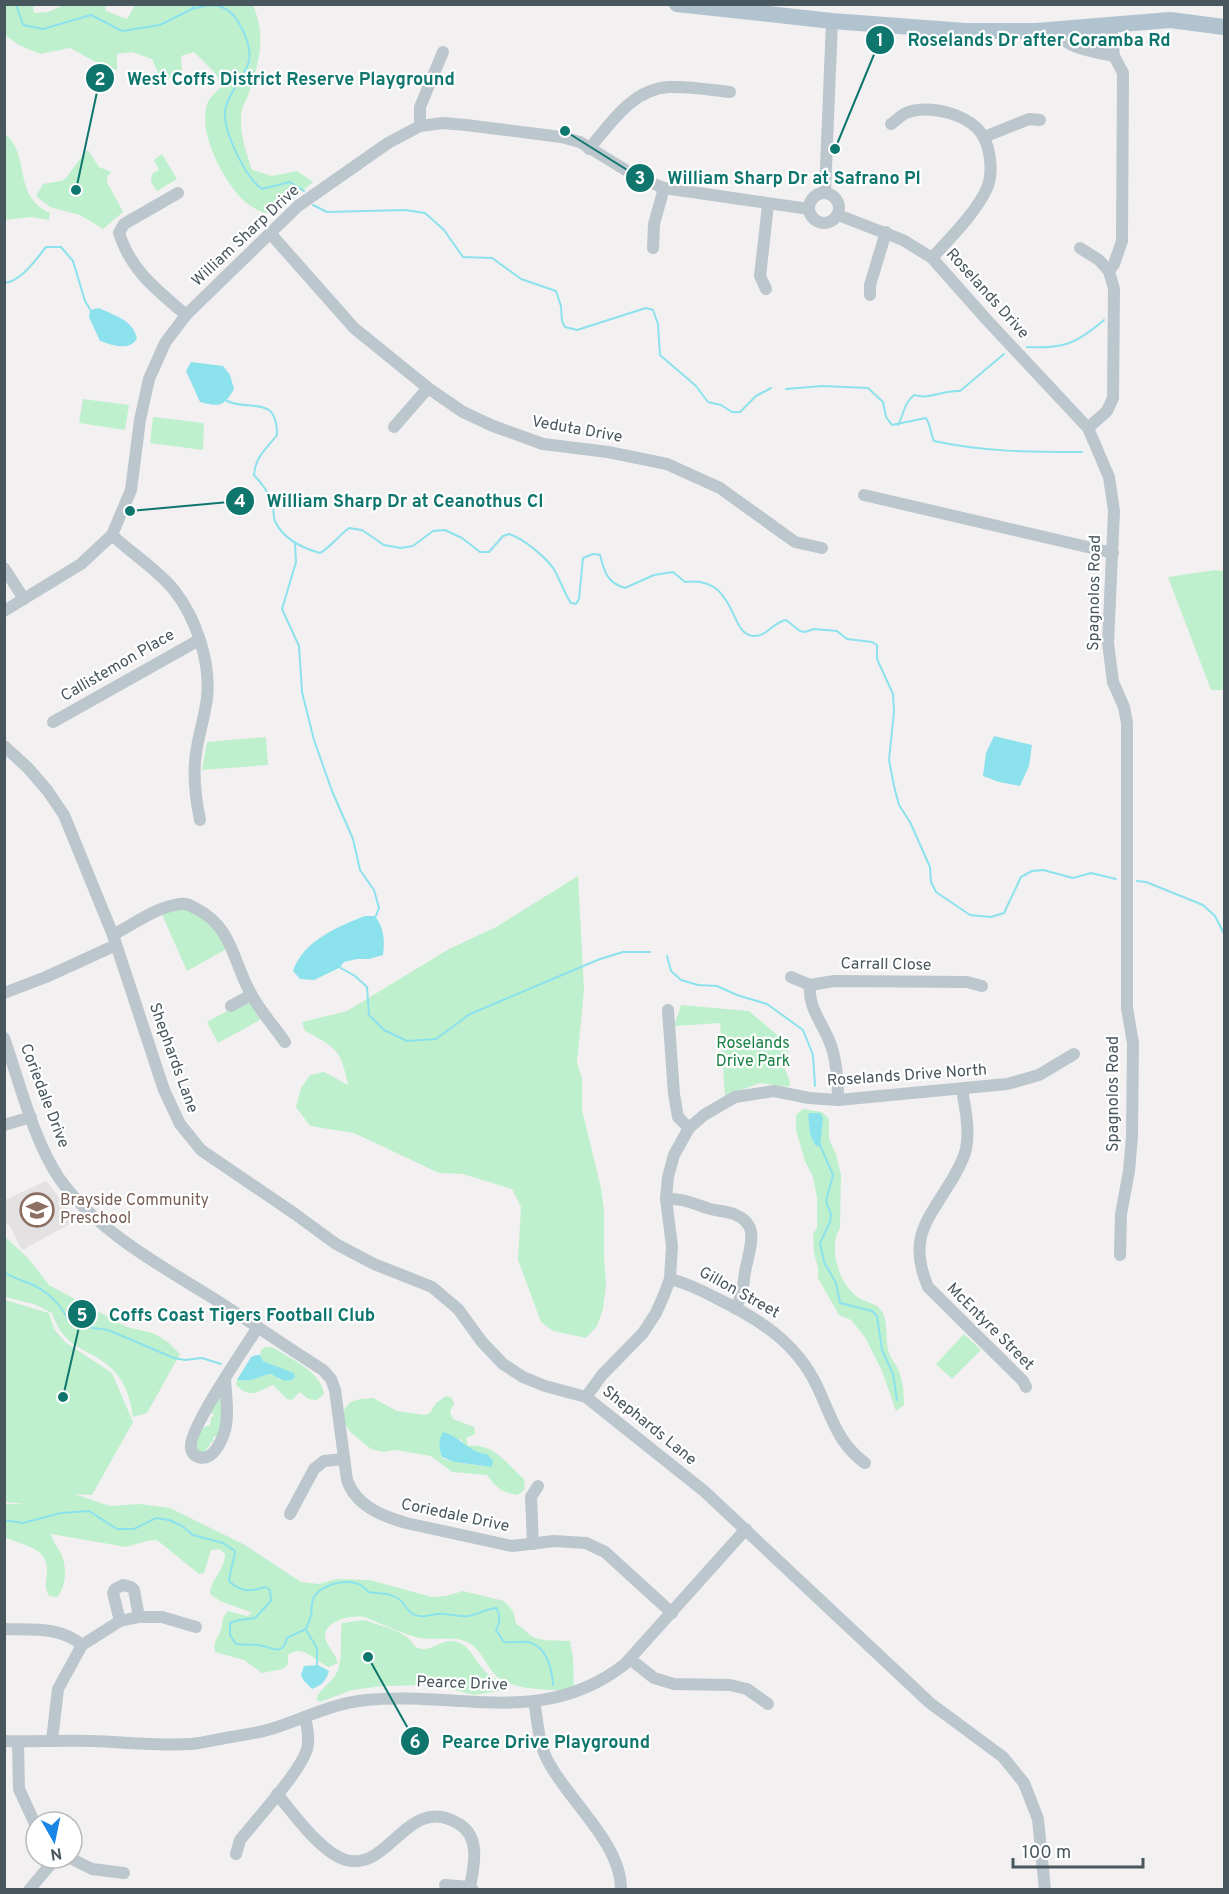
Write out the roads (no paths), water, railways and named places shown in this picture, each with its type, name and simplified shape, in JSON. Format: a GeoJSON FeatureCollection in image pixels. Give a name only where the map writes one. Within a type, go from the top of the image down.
{"type":"FeatureCollection","features":[{"type":"Feature","properties":{"kind":"main road"},"geometry":{"type":"LineString","coordinates":[[677,4],[832,21],[965,32],[1052,30],[1170,20],[1224,27]]}},
{"type":"Feature","properties":{"kind":"street"},"geometry":{"type":"LineString","coordinates":[[825,192],[832,21]]}},
{"type":"Feature","properties":{"kind":"street"},"geometry":{"type":"LineString","coordinates":[[1109,271],[1114,264],[1122,241],[1123,73],[1114,56],[1111,25]]}},
{"type":"Feature","properties":{"kind":"street"},"geometry":{"type":"LineString","coordinates":[[1052,30],[1060,39],[1073,46],[1114,56]]}},
{"type":"Feature","properties":{"kind":"street"},"geometry":{"type":"LineString","coordinates":[[420,126],[420,107],[443,52]]}},
{"type":"Feature","properties":{"kind":"street"},"geometry":{"type":"LineString","coordinates":[[590,149],[626,106],[637,97],[652,90],[670,87],[730,92]]}},
{"type":"Feature","properties":{"kind":"street"},"geometry":{"type":"LineString","coordinates":[[891,124],[906,113],[924,109],[948,111],[965,120],[984,137],[990,160],[987,189],[957,230],[932,258]]}},
{"type":"Feature","properties":{"kind":"street"},"geometry":{"type":"LineString","coordinates":[[984,137],[1029,119],[1040,120]]}},
{"type":"Feature","properties":{"kind":"street","name":"William Sharp Drive"},"geometry":{"type":"LineString","coordinates":[[4,611],[81,564],[112,535],[131,490],[142,410],[149,379],[165,343],[186,315],[298,206],[388,143],[420,126],[443,123],[466,124],[561,137],[580,142],[637,177],[664,188],[768,205],[809,209]]}},
{"type":"Feature","properties":{"kind":"street"},"geometry":{"type":"LineString","coordinates":[[653,248],[654,224],[664,188]]}},
{"type":"Feature","properties":{"kind":"street"},"geometry":{"type":"LineString","coordinates":[[809,209],[813,197],[825,192],[833,195],[839,202],[838,215]]}},
{"type":"Feature","properties":{"kind":"street"},"geometry":{"type":"LineString","coordinates":[[178,193],[124,224],[119,233],[124,249],[145,280],[186,315]]}},
{"type":"Feature","properties":{"kind":"street"},"geometry":{"type":"LineString","coordinates":[[766,289],[760,276],[768,205]]}},
{"type":"Feature","properties":{"kind":"street","name":"Roselands Drive"},"geometry":{"type":"LineString","coordinates":[[809,209],[812,218],[819,222],[828,223],[838,215],[886,232],[932,258],[1088,428]]}},
{"type":"Feature","properties":{"kind":"street","name":"Veduta Drive"},"geometry":{"type":"LineString","coordinates":[[270,232],[354,328],[428,388],[463,412],[543,444],[645,458],[687,472],[720,488],[795,543],[822,548]]}},
{"type":"Feature","properties":{"kind":"street"},"geometry":{"type":"LineString","coordinates":[[870,295],[870,285],[886,232]]}},
{"type":"Feature","properties":{"kind":"street"},"geometry":{"type":"LineString","coordinates":[[1080,248],[1099,260],[1109,271],[1114,289],[1113,398],[1107,411],[1088,428]]}},
{"type":"Feature","properties":{"kind":"street"},"geometry":{"type":"LineString","coordinates":[[394,427],[428,388]]}},
{"type":"Feature","properties":{"kind":"street","name":"Spagnolos Road"},"geometry":{"type":"LineString","coordinates":[[1088,428],[1110,477],[1114,511],[1108,643],[1113,681],[1124,707],[1127,723],[1127,1008],[1134,1062],[1131,1084],[1132,1137],[1129,1171],[1121,1214],[1120,1255]]}},
{"type":"Feature","properties":{"kind":"street"},"geometry":{"type":"LineString","coordinates":[[864,495],[1113,553]]}},
{"type":"Feature","properties":{"kind":"street"},"geometry":{"type":"LineString","coordinates":[[112,535],[173,589],[189,614],[199,640],[206,670],[207,696],[196,748],[194,772],[195,796],[200,820]]}},
{"type":"Feature","properties":{"kind":"street"},"geometry":{"type":"LineString","coordinates":[[4,568],[24,599]]}},
{"type":"Feature","properties":{"kind":"street","name":"Callistemon Place"},"geometry":{"type":"LineString","coordinates":[[53,722],[199,640]]}},
{"type":"Feature","properties":{"kind":"street","name":"Shephards Lane"},"geometry":{"type":"LineString","coordinates":[[4,746],[28,768],[64,815],[114,940],[164,1089],[180,1124],[201,1150],[336,1244],[374,1264],[432,1287],[458,1309],[482,1342],[504,1364],[523,1377],[545,1386],[586,1397],[702,1489],[930,1704],[1003,1757],[1024,1783],[1038,1819],[1046,1890]]}},
{"type":"Feature","properties":{"kind":"street"},"geometry":{"type":"LineString","coordinates":[[4,993],[46,977],[114,940],[166,907],[188,905],[211,918],[225,934],[251,995],[285,1042]]}},
{"type":"Feature","properties":{"kind":"street"},"geometry":{"type":"LineString","coordinates":[[791,977],[810,985],[809,993],[813,1008],[833,1050],[838,1100]]}},
{"type":"Feature","properties":{"kind":"street","name":"Carrall Close"},"geometry":{"type":"LineString","coordinates":[[810,985],[834,981],[874,981],[968,982],[982,986]]}},
{"type":"Feature","properties":{"kind":"street"},"geometry":{"type":"LineString","coordinates":[[231,1006],[251,995]]}},
{"type":"Feature","properties":{"kind":"street"},"geometry":{"type":"LineString","coordinates":[[668,1010],[674,1094],[678,1117],[689,1128]]}},
{"type":"Feature","properties":{"kind":"street","name":"Coriedale Drive"},"geometry":{"type":"LineString","coordinates":[[4,1038],[43,1147],[59,1177],[85,1210],[172,1272],[323,1370],[331,1379],[335,1390],[344,1459],[351,1492],[373,1510],[389,1518],[512,1546],[573,1541],[596,1547],[672,1613]]}},
{"type":"Feature","properties":{"kind":"street","name":"Roselands Drive North"},"geometry":{"type":"LineString","coordinates":[[586,1397],[602,1375],[643,1333],[656,1313],[670,1279],[672,1246],[666,1199],[668,1177],[674,1155],[689,1128],[704,1115],[735,1097],[774,1091],[809,1098],[838,1100],[1007,1084],[1039,1075],[1074,1053]]}},
{"type":"Feature","properties":{"kind":"street","name":"McEntyre Street"},"geometry":{"type":"LineString","coordinates":[[962,1089],[968,1130],[966,1149],[961,1164],[922,1228],[918,1250],[921,1271],[928,1287],[1023,1381],[1026,1387]]}},
{"type":"Feature","properties":{"kind":"street"},"geometry":{"type":"LineString","coordinates":[[4,1125],[31,1117]]}},
{"type":"Feature","properties":{"kind":"street"},"geometry":{"type":"LineString","coordinates":[[666,1199],[689,1201],[709,1209],[735,1214],[750,1228],[753,1236],[746,1264],[745,1288],[735,1308]]}},
{"type":"Feature","properties":{"kind":"street","name":"Gillon Street"},"geometry":{"type":"LineString","coordinates":[[670,1279],[685,1282],[765,1324],[794,1350],[817,1386],[842,1441],[865,1463]]}},
{"type":"Feature","properties":{"kind":"street"},"geometry":{"type":"LineString","coordinates":[[225,1379],[225,1431],[213,1453],[208,1457],[199,1457],[192,1452],[191,1438],[225,1379],[258,1327]]}},
{"type":"Feature","properties":{"kind":"street"},"geometry":{"type":"LineString","coordinates":[[290,1514],[314,1469],[324,1461],[344,1459]]}},
{"type":"Feature","properties":{"kind":"street"},"geometry":{"type":"LineString","coordinates":[[533,1544],[531,1497],[538,1486]]}},
{"type":"Feature","properties":{"kind":"street","name":"Pearce Drive"},"geometry":{"type":"LineString","coordinates":[[4,1741],[190,1744],[270,1729],[343,1704],[365,1700],[403,1698],[498,1703],[549,1701],[583,1691],[608,1678],[630,1659],[746,1529]]}},
{"type":"Feature","properties":{"kind":"street"},"geometry":{"type":"LineString","coordinates":[[120,1621],[113,1593],[123,1585],[134,1590],[140,1617]]}},
{"type":"Feature","properties":{"kind":"street"},"geometry":{"type":"LineString","coordinates":[[52,1740],[58,1689],[82,1645],[120,1621],[140,1617],[162,1617],[196,1627]]}},
{"type":"Feature","properties":{"kind":"street"},"geometry":{"type":"LineString","coordinates":[[4,1629],[59,1632],[73,1637],[82,1645]]}},
{"type":"Feature","properties":{"kind":"street"},"geometry":{"type":"LineString","coordinates":[[630,1659],[654,1678],[674,1684],[730,1685],[747,1689],[768,1704]]}},
{"type":"Feature","properties":{"kind":"street"},"geometry":{"type":"LineString","coordinates":[[534,1701],[538,1734],[549,1763],[613,1854],[621,1877],[621,1890]]}},
{"type":"Feature","properties":{"kind":"street"},"geometry":{"type":"LineString","coordinates":[[236,1854],[240,1840],[295,1772],[308,1749],[305,1716]]}},
{"type":"Feature","properties":{"kind":"street"},"geometry":{"type":"LineString","coordinates":[[18,1742],[19,1789],[29,1810]]}},
{"type":"Feature","properties":{"kind":"street"},"geometry":{"type":"LineString","coordinates":[[277,1794],[328,1852],[345,1860],[357,1861],[373,1856],[417,1820],[436,1816],[451,1819],[463,1826],[473,1842],[475,1858],[471,1888],[445,1885]]}},
{"type":"Feature","properties":{"kind":"street"},"geometry":{"type":"LineString","coordinates":[[84,1865],[92,1869],[124,1873]]}},
{"type":"Feature","properties":{"kind":"street"},"geometry":{"type":"LineString","coordinates":[[29,1890],[46,1870]]}},
{"type":"Feature","properties":{"kind":"water"},"geometry":{"type":"Polygon","coordinates":[[[99,308],[127,322],[135,332],[137,338],[134,342],[120,346],[100,341],[89,317],[90,310],[99,308]]]}},
{"type":"Feature","properties":{"kind":"water"},"geometry":{"type":"Polygon","coordinates":[[[191,362],[223,366],[230,375],[234,389],[224,402],[212,405],[200,402],[186,371],[191,362]]]}},
{"type":"Feature","properties":{"kind":"water"},"geometry":{"type":"Polygon","coordinates":[[[994,736],[1032,745],[1029,766],[1020,786],[983,776],[986,753],[994,736]]]}},
{"type":"Feature","properties":{"kind":"water"},"geometry":{"type":"Polygon","coordinates":[[[365,916],[375,916],[380,925],[384,939],[383,955],[344,962],[339,968],[314,980],[300,979],[293,971],[305,951],[322,936],[365,916]]]}},
{"type":"Feature","properties":{"kind":"water"},"geometry":{"type":"Polygon","coordinates":[[[820,1113],[823,1118],[820,1147],[815,1145],[810,1134],[808,1115],[820,1113]]]}},
{"type":"Feature","properties":{"kind":"water"},"geometry":{"type":"Polygon","coordinates":[[[260,1355],[263,1361],[294,1373],[295,1378],[286,1381],[271,1374],[251,1380],[237,1380],[251,1357],[260,1355]]]}},
{"type":"Feature","properties":{"kind":"water"},"geometry":{"type":"Polygon","coordinates":[[[443,1432],[480,1453],[487,1454],[493,1461],[492,1467],[454,1462],[442,1457],[440,1438],[443,1432]]]}},
{"type":"Feature","properties":{"kind":"water"},"geometry":{"type":"Polygon","coordinates":[[[318,1665],[329,1671],[323,1682],[312,1689],[301,1675],[304,1666],[318,1665]]]}},
{"type":"Feature","properties":{"kind":"waterway"},"geometry":{"type":"LineString","coordinates":[[16,4],[23,25],[43,29],[91,15],[122,31],[160,25],[192,9],[194,4]]}},
{"type":"Feature","properties":{"kind":"waterway"},"geometry":{"type":"LineString","coordinates":[[192,9],[212,5],[224,8],[235,17],[246,39],[249,61],[226,105],[225,120],[237,154],[249,175],[262,189],[290,182],[304,191]]}},
{"type":"Feature","properties":{"kind":"waterway"},"geometry":{"type":"LineString","coordinates":[[313,205],[327,212],[405,210],[425,213],[444,230],[463,257],[492,258],[521,279],[556,291],[565,327],[577,330],[646,308],[653,310],[658,324],[660,355],[696,386],[708,402],[721,405],[732,412],[740,412],[756,396],[771,388]]}},
{"type":"Feature","properties":{"kind":"waterway"},"geometry":{"type":"LineString","coordinates":[[4,283],[23,274],[46,247],[61,247],[73,261],[85,301],[91,311]]}},
{"type":"Feature","properties":{"kind":"waterway"},"geometry":{"type":"LineString","coordinates":[[1027,347],[1060,346],[1077,340],[1104,320]]}},
{"type":"Feature","properties":{"kind":"waterway"},"geometry":{"type":"LineString","coordinates":[[898,425],[906,405],[914,395],[925,396],[960,391],[1004,354]]}},
{"type":"Feature","properties":{"kind":"waterway"},"geometry":{"type":"LineString","coordinates":[[786,389],[822,386],[868,388],[883,402],[886,417],[892,425],[926,418],[934,441],[952,445],[1026,451],[1082,452]]}},
{"type":"Feature","properties":{"kind":"waterway"},"geometry":{"type":"LineString","coordinates":[[227,401],[261,407],[273,414],[277,435],[259,458],[254,475],[270,498],[278,527],[288,538],[306,548],[320,553],[349,528],[362,530],[384,545],[401,548],[413,546],[433,531],[445,530],[462,538],[480,552],[489,552],[503,536],[509,534],[528,545],[548,562],[571,603],[576,604],[579,599],[583,558],[593,554],[600,555],[610,580],[625,588],[654,575],[673,572],[685,582],[702,583],[714,588],[730,606],[739,626],[745,633],[753,636],[758,636],[777,623],[786,620],[800,631],[814,629],[837,631],[847,639],[872,642],[877,645],[877,659],[893,694],[894,711],[889,760],[899,805],[910,822],[930,867],[931,882],[936,892],[970,915],[991,917],[1004,913],[1021,877],[1032,871],[1043,870],[1073,878],[1091,873],[1116,879]]}},
{"type":"Feature","properties":{"kind":"waterway"},"geometry":{"type":"LineString","coordinates":[[295,544],[296,562],[282,609],[299,646],[302,692],[314,740],[332,791],[353,839],[360,870],[374,890],[379,908],[375,918]]}},
{"type":"Feature","properties":{"kind":"waterway"},"geometry":{"type":"LineString","coordinates":[[1137,881],[1146,882],[1203,905],[1215,916],[1224,934]]}},
{"type":"Feature","properties":{"kind":"waterway"},"geometry":{"type":"LineString","coordinates":[[339,967],[355,976],[367,987],[369,1015],[384,1030],[407,1041],[436,1039],[470,1014],[600,959],[623,952],[650,952]]}},
{"type":"Feature","properties":{"kind":"waterway"},"geometry":{"type":"LineString","coordinates":[[667,956],[671,971],[681,980],[698,985],[717,986],[767,1004],[803,1030],[813,1055],[815,1086]]}},
{"type":"Feature","properties":{"kind":"waterway"},"geometry":{"type":"LineString","coordinates":[[820,1145],[833,1175],[826,1201],[831,1214],[830,1222],[820,1243],[824,1262],[836,1283],[840,1303],[872,1311],[877,1316],[882,1350],[893,1374],[897,1400]]}},
{"type":"Feature","properties":{"kind":"waterway"},"geometry":{"type":"LineString","coordinates":[[4,1272],[48,1294],[62,1309],[68,1320],[86,1327],[108,1330],[174,1358],[185,1360],[202,1358],[221,1364]]}},
{"type":"Feature","properties":{"kind":"waterway"},"geometry":{"type":"LineString","coordinates":[[4,1520],[23,1523],[61,1513],[89,1511],[117,1529],[134,1529],[156,1518],[169,1520],[182,1526],[193,1535],[223,1543],[235,1551],[229,1581],[242,1589],[255,1590],[265,1587],[270,1590],[271,1601],[255,1618],[230,1623],[230,1635],[236,1644],[281,1649],[287,1638],[306,1629],[311,1616],[313,1599],[318,1592],[341,1582],[357,1583],[368,1592],[392,1596],[400,1600],[409,1611],[417,1616],[441,1614],[469,1616],[496,1608],[499,1614],[496,1630],[504,1642],[528,1642],[540,1648],[550,1665],[553,1685]]}},
{"type":"Feature","properties":{"kind":"waterway"},"geometry":{"type":"LineString","coordinates":[[306,1630],[317,1648],[317,1666]]}},
{"type":"Feature","properties":{"kind":"place","name":"William Sharp Dr at Safrano Pl"},"geometry":{"type":"Point","coordinates":[565,131]}},
{"type":"Feature","properties":{"kind":"place","name":"Roselands Dr after Coramba Rd"},"geometry":{"type":"Point","coordinates":[835,149]}},
{"type":"Feature","properties":{"kind":"place","name":"West Coffs District Reserve Playground"},"geometry":{"type":"Point","coordinates":[76,190]}},
{"type":"Feature","properties":{"kind":"place","name":"William Sharp Dr at Ceanothus Cl"},"geometry":{"type":"Point","coordinates":[130,511]}},
{"type":"Feature","properties":{"kind":"place","name":"Brayside Community Preschool"},"geometry":{"type":"Point","coordinates":[37,1210]}},
{"type":"Feature","properties":{"kind":"place","name":"Coffs Coast Tigers Football Club"},"geometry":{"type":"Point","coordinates":[63,1397]}},
{"type":"Feature","properties":{"kind":"place","name":"Pearce Drive Playground"},"geometry":{"type":"Point","coordinates":[368,1657]}},
{"type":"Feature","properties":{"kind":"park label","name":"Roselands Drive Park"},"geometry":{"type":"Point","coordinates":[753,1053]}}]}
